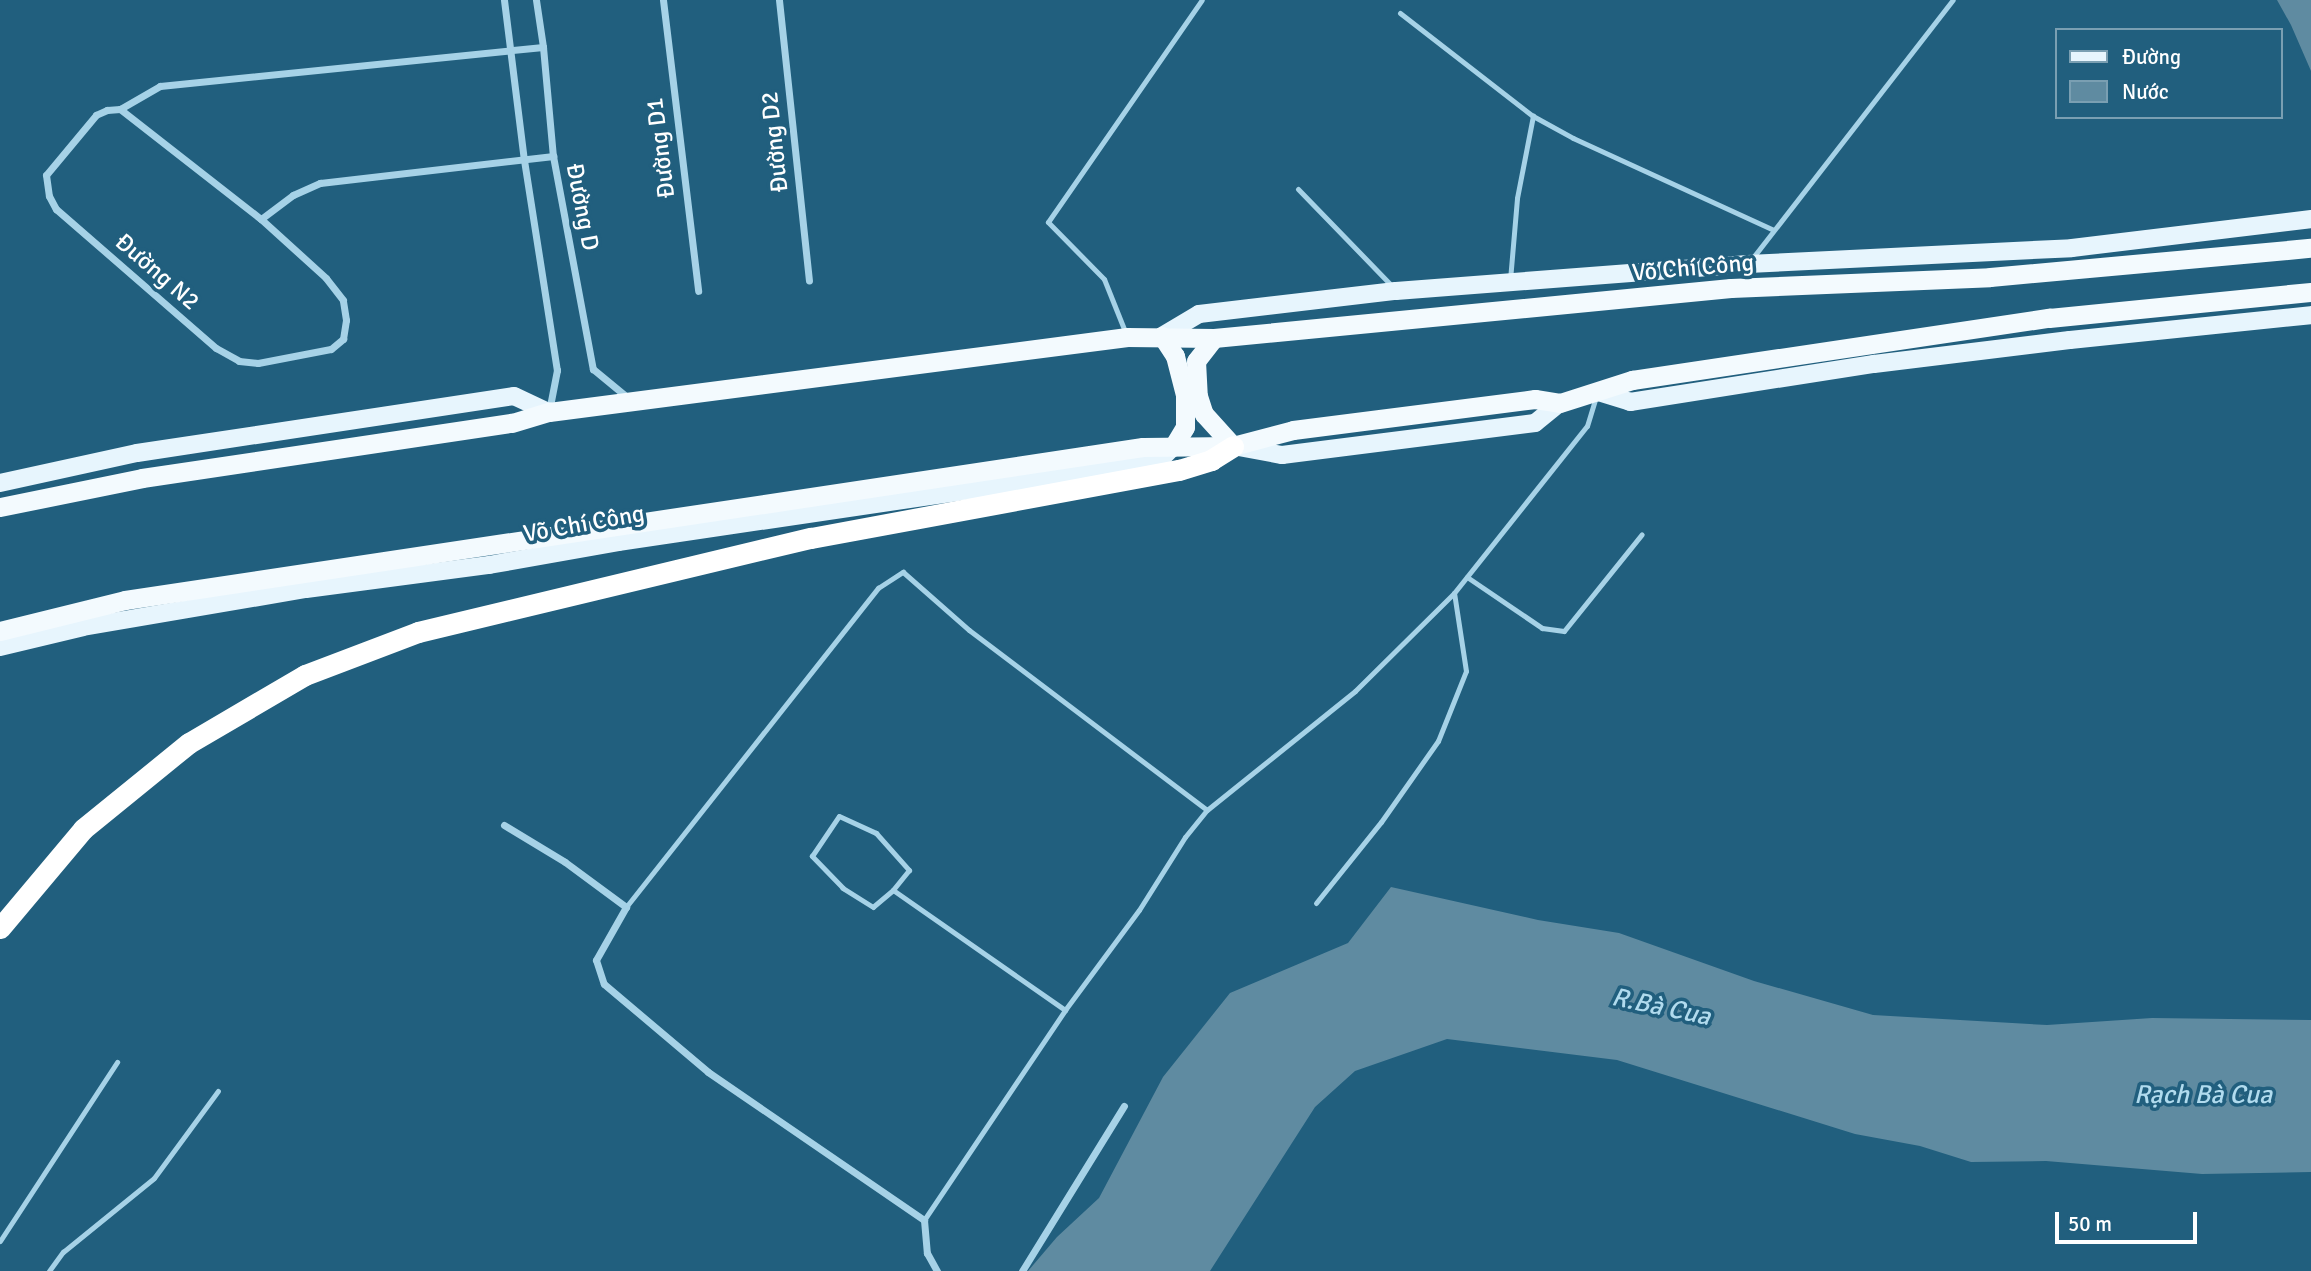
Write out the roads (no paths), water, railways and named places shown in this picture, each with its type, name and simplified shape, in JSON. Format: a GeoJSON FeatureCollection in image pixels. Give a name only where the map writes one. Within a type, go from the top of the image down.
{"type":"FeatureCollection","features":[{"type":"Feature","properties":{"kind":"highway","name":"Võ Chí Công"},"geometry":{"type":"LineString","coordinates":[[7,505],[142,478],[512,423],[549,412],[1128,337],[1162,335],[1214,338],[1507,310],[1740,276],[1990,277],[2311,248]]}},
{"type":"Feature","properties":{"kind":"highway","name":"Võ Chí Công"},"geometry":{"type":"LineString","coordinates":[[0,631],[139,598],[1143,447],[1233,446],[1306,428],[1535,399],[1560,403],[1632,380],[2049,318],[2311,292]]}},
{"type":"Feature","properties":{"kind":"highway"},"geometry":{"type":"LineString","coordinates":[[1162,335],[1175,356],[1185,395],[1185,427],[1173,447]]}},
{"type":"Feature","properties":{"kind":"highway"},"geometry":{"type":"LineString","coordinates":[[0,928],[83,829],[189,743],[305,675],[418,632],[811,538],[1179,470],[1211,460],[1233,446],[1203,414],[1198,396],[1196,361],[1214,338]]}},
{"type":"Feature","properties":{"kind":"main road","name":"Võ Chí Công"},"geometry":{"type":"LineString","coordinates":[[1162,335],[1199,314],[1396,291],[1740,276],[2072,248],[2311,219]]}},
{"type":"Feature","properties":{"kind":"main road"},"geometry":{"type":"LineString","coordinates":[[1507,310],[1509,284]]}},
{"type":"Feature","properties":{"kind":"main road"},"geometry":{"type":"LineString","coordinates":[[1396,291],[1399,319]]}},
{"type":"Feature","properties":{"kind":"main road"},"geometry":{"type":"LineString","coordinates":[[1598,392],[1630,402],[1874,364],[2311,315]]}},
{"type":"Feature","properties":{"kind":"main road"},"geometry":{"type":"LineString","coordinates":[[7,505],[4,482],[137,453],[514,396],[549,412]]}},
{"type":"Feature","properties":{"kind":"main road","name":"Võ Chí Công"},"geometry":{"type":"LineString","coordinates":[[0,647],[83,627],[306,589],[489,565],[618,542],[1141,465],[1162,458],[1173,447]]}},
{"type":"Feature","properties":{"kind":"main road"},"geometry":{"type":"LineString","coordinates":[[137,453],[142,478]]}},
{"type":"Feature","properties":{"kind":"street","name":"Đường D"},"geometry":{"type":"LineString","coordinates":[[505,0],[524,160],[557,370],[549,412]]}},
{"type":"Feature","properties":{"kind":"street","name":"Đường D"},"geometry":{"type":"LineString","coordinates":[[536,0],[553,156],[593,369],[633,401]]}},
{"type":"Feature","properties":{"kind":"street","name":"Đường D1"},"geometry":{"type":"LineString","coordinates":[[663,0],[698,291]]}},
{"type":"Feature","properties":{"kind":"street","name":"Đường D2"},"geometry":{"type":"LineString","coordinates":[[779,0],[809,280]]}},
{"type":"Feature","properties":{"kind":"street","name":"Đường N2"},"geometry":{"type":"LineString","coordinates":[[261,219],[326,278],[343,300],[346,320],[343,339],[331,349],[258,363],[240,360],[216,348],[56,209],[49,196],[46,175],[96,115],[107,110],[120,109],[160,86],[543,47]]}},
{"type":"Feature","properties":{"kind":"street"},"geometry":{"type":"LineString","coordinates":[[120,109],[261,219],[293,195],[320,183],[553,156]]}},
{"type":"Feature","properties":{"kind":"street"},"geometry":{"type":"LineString","coordinates":[[504,825],[565,862],[626,907],[596,960],[604,984],[708,1072],[924,1220],[927,1253],[937,1271]]}},
{"type":"Feature","properties":{"kind":"street"},"geometry":{"type":"LineString","coordinates":[[1021,1271],[1124,1106]]}},
{"type":"Feature","properties":{"kind":"lane"},"geometry":{"type":"LineString","coordinates":[[1128,337],[1104,279],[1048,222],[1202,0]]}},
{"type":"Feature","properties":{"kind":"lane"},"geometry":{"type":"LineString","coordinates":[[1740,276],[1772,229],[1953,0]]}},
{"type":"Feature","properties":{"kind":"lane"},"geometry":{"type":"LineString","coordinates":[[1400,13],[1533,116],[1772,229]]}},
{"type":"Feature","properties":{"kind":"lane"},"geometry":{"type":"LineString","coordinates":[[1509,284],[1517,198],[1533,116]]}},
{"type":"Feature","properties":{"kind":"lane"},"geometry":{"type":"LineString","coordinates":[[1298,189],[1396,291]]}},
{"type":"Feature","properties":{"kind":"lane"},"geometry":{"type":"LineString","coordinates":[[924,1220],[1065,1010],[1207,810],[1354,691],[1454,593],[1587,426],[1598,392]]}},
{"type":"Feature","properties":{"kind":"lane"},"geometry":{"type":"LineString","coordinates":[[1467,576],[1542,628],[1564,631],[1642,534]]}},
{"type":"Feature","properties":{"kind":"lane"},"geometry":{"type":"LineString","coordinates":[[626,907],[878,588],[903,572],[969,630],[1207,810]]}},
{"type":"Feature","properties":{"kind":"lane"},"geometry":{"type":"LineString","coordinates":[[1316,903],[1381,822],[1438,741],[1466,671],[1454,593]]}},
{"type":"Feature","properties":{"kind":"lane"},"geometry":{"type":"LineString","coordinates":[[839,816],[876,833],[909,870],[893,890],[873,907],[842,888],[812,856],[839,816]]}},
{"type":"Feature","properties":{"kind":"lane"},"geometry":{"type":"LineString","coordinates":[[893,890],[1065,1010]]}},
{"type":"Feature","properties":{"kind":"lane"},"geometry":{"type":"LineString","coordinates":[[0,1241],[117,1062]]}},
{"type":"Feature","properties":{"kind":"lane"},"geometry":{"type":"LineString","coordinates":[[48,1271],[63,1252],[154,1178],[218,1091]]}},
{"type":"Feature","properties":{"kind":"water"},"geometry":{"type":"Polygon","coordinates":[[[2277,0],[2311,0],[2311,71],[2291,25],[2277,0]]]}},
{"type":"Feature","properties":{"kind":"water","name":"Rạch Bà Cua"},"geometry":{"type":"Polygon","coordinates":[[[1391,887],[1538,920],[1619,933],[1754,981],[1873,1015],[2047,1025],[2152,1018],[2311,1020],[2311,1172],[2202,1174],[2046,1161],[1971,1162],[1920,1146],[1855,1134],[1617,1060],[1447,1039],[1355,1071],[1315,1107],[1210,1271],[1028,1271],[1057,1237],[1099,1198],[1163,1077],[1230,993],[1348,943],[1391,887]]]}},
{"type":"Feature","properties":{"kind":"water label","name":"R.Bà Cua"},"geometry":{"type":"Point","coordinates":[1661,1008]}}]}
